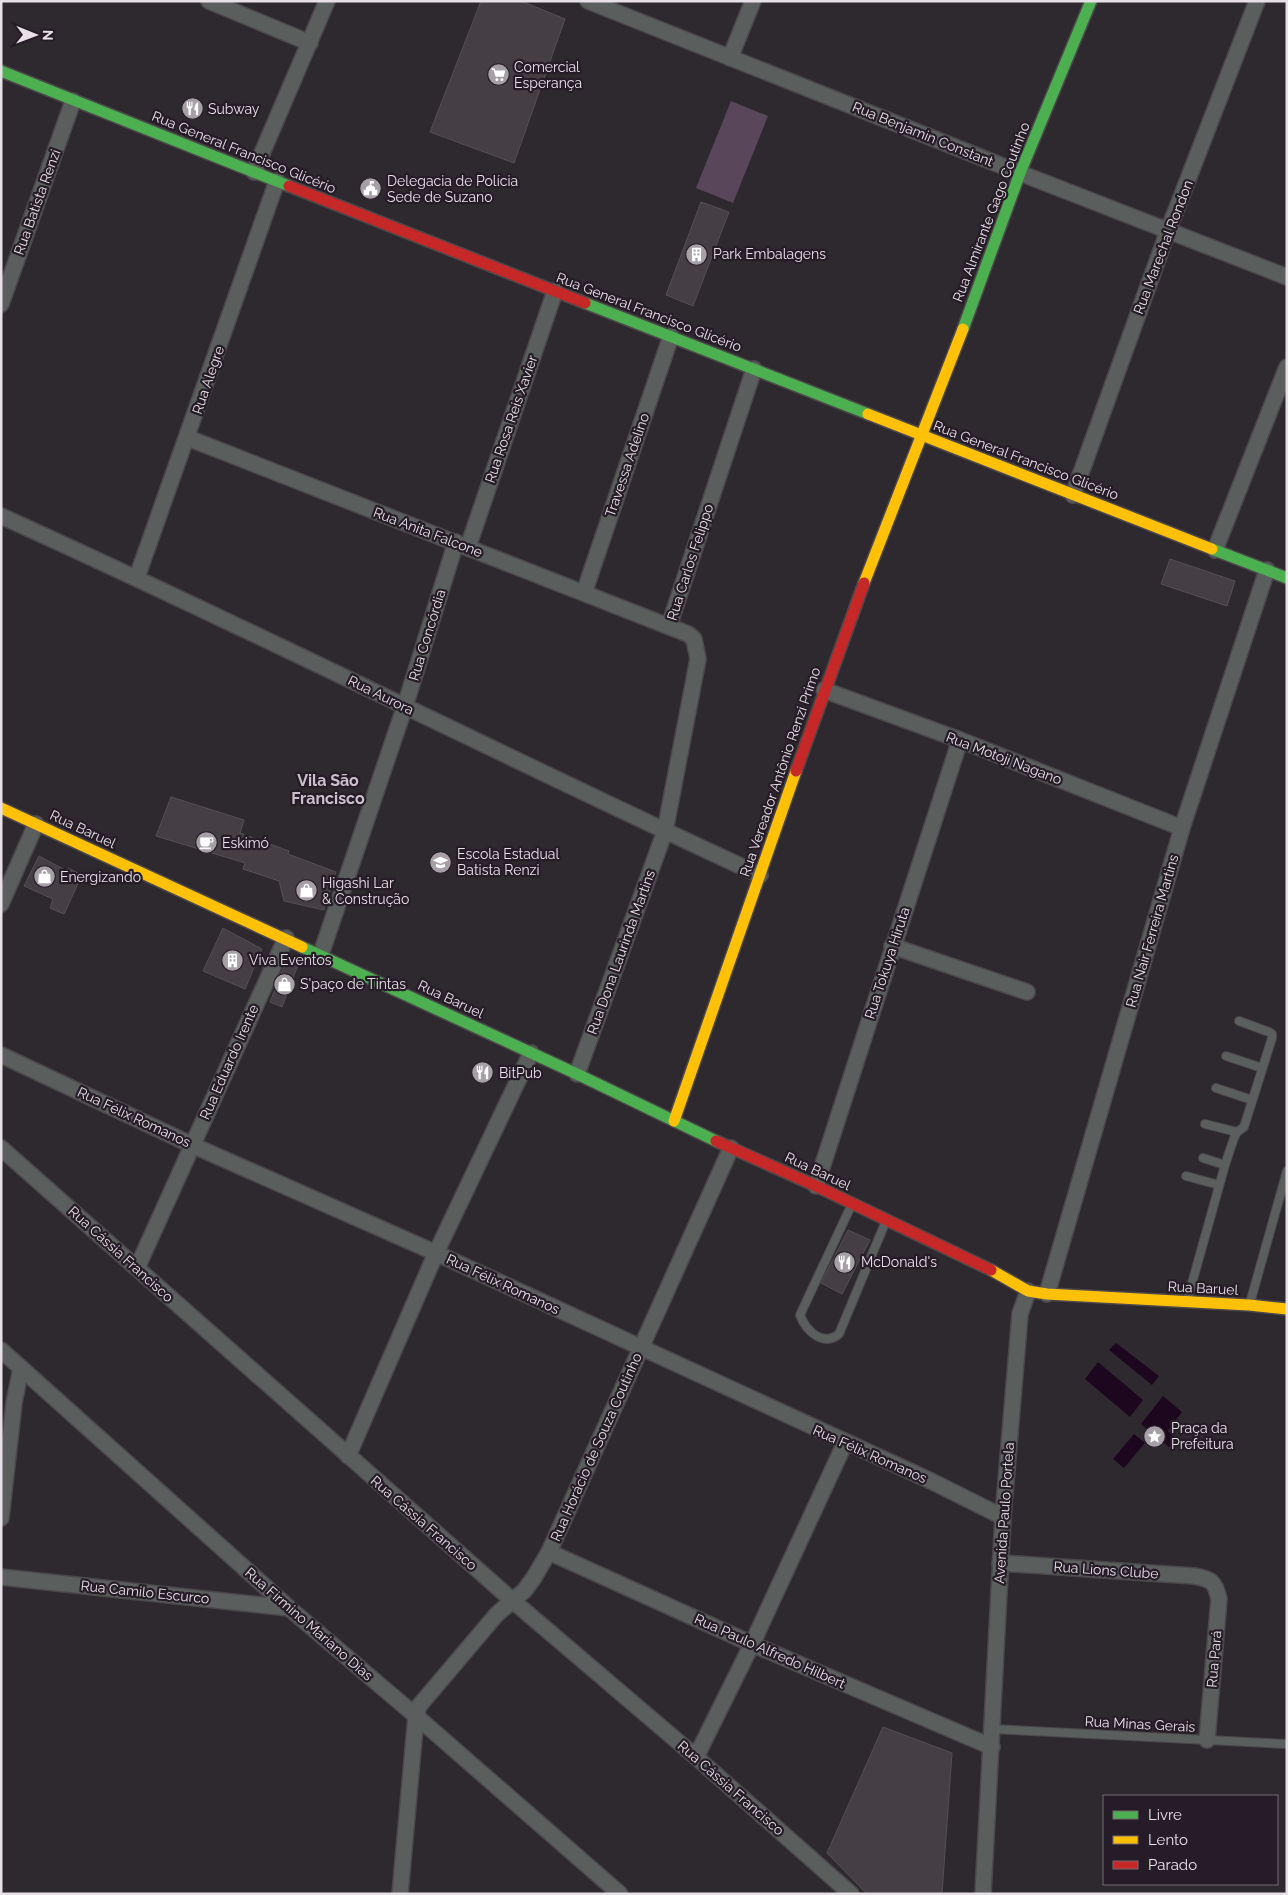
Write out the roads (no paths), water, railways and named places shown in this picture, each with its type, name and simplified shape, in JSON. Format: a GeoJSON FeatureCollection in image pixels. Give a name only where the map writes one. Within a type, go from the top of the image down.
{"type":"FeatureCollection","features":[{"type":"Feature","properties":{"kind":"street"},"geometry":{"type":"LineString","coordinates":[[209,1],[310,43]]}},
{"type":"Feature","properties":{"kind":"street"},"geometry":{"type":"LineString","coordinates":[[254,172],[327,1]]}},
{"type":"Feature","properties":{"kind":"street","name":"Rua Benjamin Constant"},"geometry":{"type":"LineString","coordinates":[[588,1],[1168,232],[1287,277]]}},
{"type":"Feature","properties":{"kind":"street"},"geometry":{"type":"LineString","coordinates":[[730,58],[753,1]]}},
{"type":"Feature","properties":{"kind":"street","name":"Rua Almirante Gago Coutinho"},"geometry":{"type":"LineString","coordinates":[[920,435],[974,300],[1020,173],[1091,1]]}},
{"type":"Feature","properties":{"kind":"street","name":"Rua Marechal Rondon"},"geometry":{"type":"LineString","coordinates":[[1073,495],[1168,232],[1257,1]]}},
{"type":"Feature","properties":{"kind":"street","name":"Rua General Francisco Glicério"},"geometry":{"type":"LineString","coordinates":[[1,70],[73,101],[1287,578]]}},
{"type":"Feature","properties":{"kind":"street","name":"Rua Batista Renzi"},"geometry":{"type":"LineString","coordinates":[[1,304],[73,101]]}},
{"type":"Feature","properties":{"kind":"street","name":"Rua Alegre"},"geometry":{"type":"LineString","coordinates":[[137,577],[188,438],[277,181]]}},
{"type":"Feature","properties":{"kind":"street","name":"Rua Rosa Reis Xavier"},"geometry":{"type":"LineString","coordinates":[[462,545],[555,291]]}},
{"type":"Feature","properties":{"kind":"street","name":"Travessa Adelino"},"geometry":{"type":"LineString","coordinates":[[584,593],[670,336]]}},
{"type":"Feature","properties":{"kind":"street"},"geometry":{"type":"LineString","coordinates":[[1215,550],[1287,368]]}},
{"type":"Feature","properties":{"kind":"street","name":"Rua Carlos Felippo"},"geometry":{"type":"LineString","coordinates":[[666,831],[698,659],[694,639],[688,634],[668,626],[754,369]]}},
{"type":"Feature","properties":{"kind":"street","name":"Rua Vereador Antônio Renzi Primo"},"geometry":{"type":"LineString","coordinates":[[674,1121],[824,690],[920,435]]}},
{"type":"Feature","properties":{"kind":"street","name":"Rua Anita Falcone"},"geometry":{"type":"LineString","coordinates":[[188,438],[668,626]]}},
{"type":"Feature","properties":{"kind":"street","name":"Rua Aurora"},"geometry":{"type":"LineString","coordinates":[[1,516],[137,577],[666,831],[760,874]]}},
{"type":"Feature","properties":{"kind":"street","name":"Rua Concórdia"},"geometry":{"type":"LineString","coordinates":[[321,954],[462,545]]}},
{"type":"Feature","properties":{"kind":"street","name":"Rua Nair Ferreira Martins"},"geometry":{"type":"LineString","coordinates":[[1047,1294],[1182,828],[1267,570]]}},
{"type":"Feature","properties":{"kind":"street","name":"Rua Motoji Nagano"},"geometry":{"type":"LineString","coordinates":[[824,690],[960,740],[1182,828]]}},
{"type":"Feature","properties":{"kind":"street","name":"Rua Tokuya Hiruta"},"geometry":{"type":"LineString","coordinates":[[816,1186],[960,740]]}},
{"type":"Feature","properties":{"kind":"street","name":"Rua Baruel"},"geometry":{"type":"LineString","coordinates":[[1,808],[321,954],[731,1148],[816,1186],[886,1221]]}},
{"type":"Feature","properties":{"kind":"street"},"geometry":{"type":"LineString","coordinates":[[1,904],[36,824]]}},
{"type":"Feature","properties":{"kind":"street","name":"Rua Dona Laurinda Martins"},"geometry":{"type":"LineString","coordinates":[[578,1074],[666,831]]}},
{"type":"Feature","properties":{"kind":"street","name":"Rua Eduardo Irente"},"geometry":{"type":"LineString","coordinates":[[137,1268],[286,938]]}},
{"type":"Feature","properties":{"kind":"street"},"geometry":{"type":"LineString","coordinates":[[892,946],[1027,992]]}},
{"type":"Feature","properties":{"kind":"street"},"geometry":{"type":"LineString","coordinates":[[348,1456],[436,1253],[531,1053]]}},
{"type":"Feature","properties":{"kind":"street","name":"Rua Félix Romanos"},"geometry":{"type":"LineString","coordinates":[[1,1055],[192,1145],[436,1253],[931,1481],[1003,1517]]}},
{"type":"Feature","properties":{"kind":"street","name":"Rua Cássia Francisco"},"geometry":{"type":"LineString","coordinates":[[1,1148],[513,1601],[696,1757],[851,1894]]}},
{"type":"Feature","properties":{"kind":"street","name":"Rua Horácio de Souza Coutinho"},"geometry":{"type":"LineString","coordinates":[[416,1716],[419,1706],[497,1614],[524,1591],[549,1552],[731,1148]]}},
{"type":"Feature","properties":{"kind":"street"},"geometry":{"type":"LineString","coordinates":[[886,1221],[1005,1277],[1028,1291]]}},
{"type":"Feature","properties":{"kind":"street","name":"Rua Baruel"},"geometry":{"type":"LineString","coordinates":[[1028,1291],[1047,1294],[1287,1308]]}},
{"type":"Feature","properties":{"kind":"street","name":"Avenida Paulo Portela"},"geometry":{"type":"LineString","coordinates":[[983,1894],[1003,1517],[1020,1314],[1028,1291]]}},
{"type":"Feature","properties":{"kind":"street","name":"Rua Firmino Mariano Dias"},"geometry":{"type":"LineString","coordinates":[[1,1350],[289,1608],[620,1894]]}},
{"type":"Feature","properties":{"kind":"street"},"geometry":{"type":"LineString","coordinates":[[1,1518],[8,1402],[21,1368]]}},
{"type":"Feature","properties":{"kind":"street"},"geometry":{"type":"LineString","coordinates":[[696,1757],[752,1644],[845,1443]]}},
{"type":"Feature","properties":{"kind":"street","name":"Rua Paulo Alfredo Hilbert"},"geometry":{"type":"LineString","coordinates":[[549,1552],[752,1644],[992,1747]]}},
{"type":"Feature","properties":{"kind":"street","name":"Rua Lions Clube"},"geometry":{"type":"LineString","coordinates":[[1000,1564],[1194,1576],[1210,1580]]}},
{"type":"Feature","properties":{"kind":"street","name":"Rua Camilo Escurco"},"geometry":{"type":"LineString","coordinates":[[1,1577],[289,1608]]}},
{"type":"Feature","properties":{"kind":"street","name":"Rua Pará"},"geometry":{"type":"LineString","coordinates":[[1207,1740],[1219,1599],[1216,1586],[1210,1580]]}},
{"type":"Feature","properties":{"kind":"street"},"geometry":{"type":"LineString","coordinates":[[400,1894],[416,1716]]}},
{"type":"Feature","properties":{"kind":"lane"},"geometry":{"type":"LineString","coordinates":[[1187,1303],[1225,1165],[1237,1132],[1244,1126],[1272,1034],[1239,1022]]}},
{"type":"Feature","properties":{"kind":"lane"},"geometry":{"type":"LineString","coordinates":[[1226,1056],[1262,1068]]}},
{"type":"Feature","properties":{"kind":"lane"},"geometry":{"type":"LineString","coordinates":[[1216,1088],[1252,1100]]}},
{"type":"Feature","properties":{"kind":"lane"},"geometry":{"type":"LineString","coordinates":[[1205,1124],[1237,1132]]}},
{"type":"Feature","properties":{"kind":"lane"},"geometry":{"type":"LineString","coordinates":[[1203,1158],[1225,1165]]}},
{"type":"Feature","properties":{"kind":"lane"},"geometry":{"type":"LineString","coordinates":[[1249,1305],[1287,1171]]}},
{"type":"Feature","properties":{"kind":"lane"},"geometry":{"type":"LineString","coordinates":[[1186,1176],[1219,1185]]}},
{"type":"Feature","properties":{"kind":"lane"},"geometry":{"type":"LineString","coordinates":[[852,1204],[800,1315],[804,1326],[813,1334],[825,1339],[833,1339],[839,1334],[886,1221]]}},
{"type":"Feature","properties":{"kind":"lane","name":"Rua Minas Gerais"},"geometry":{"type":"LineString","coordinates":[[992,1729],[1287,1744]]}},
{"type":"Feature","properties":{"kind":"place","name":"Comercial Esperança"},"geometry":{"type":"Point","coordinates":[498,75]}},
{"type":"Feature","properties":{"kind":"place","name":"Subway"},"geometry":{"type":"Point","coordinates":[192,109]}},
{"type":"Feature","properties":{"kind":"place","name":"Delegacia de Polícia Sede de Suzano"},"geometry":{"type":"Point","coordinates":[371,189]}},
{"type":"Feature","properties":{"kind":"place","name":"Park Embalagens"},"geometry":{"type":"Point","coordinates":[697,254]}},
{"type":"Feature","properties":{"kind":"place","name":"Eskimó"},"geometry":{"type":"Point","coordinates":[206,843]}},
{"type":"Feature","properties":{"kind":"place","name":"Escola Estadual Batista Renzi"},"geometry":{"type":"Point","coordinates":[441,862]}},
{"type":"Feature","properties":{"kind":"place","name":"Energizando"},"geometry":{"type":"Point","coordinates":[44,877]}},
{"type":"Feature","properties":{"kind":"place","name":"Higashi Lar & Construção"},"geometry":{"type":"Point","coordinates":[306,891]}},
{"type":"Feature","properties":{"kind":"place","name":"Viva Eventos"},"geometry":{"type":"Point","coordinates":[233,960]}},
{"type":"Feature","properties":{"kind":"place","name":"S'paço de Tintas"},"geometry":{"type":"Point","coordinates":[284,984]}},
{"type":"Feature","properties":{"kind":"place","name":"BitPub"},"geometry":{"type":"Point","coordinates":[483,1073]}},
{"type":"Feature","properties":{"kind":"place","name":"McDonald's"},"geometry":{"type":"Point","coordinates":[845,1262]}},
{"type":"Feature","properties":{"kind":"place","name":"Praça da Prefeitura"},"geometry":{"type":"Point","coordinates":[1155,1436]}},
{"type":"Feature","properties":{"kind":"district","name":"Vila São Francisco"},"geometry":{"type":"Point","coordinates":[328,789]}}]}
